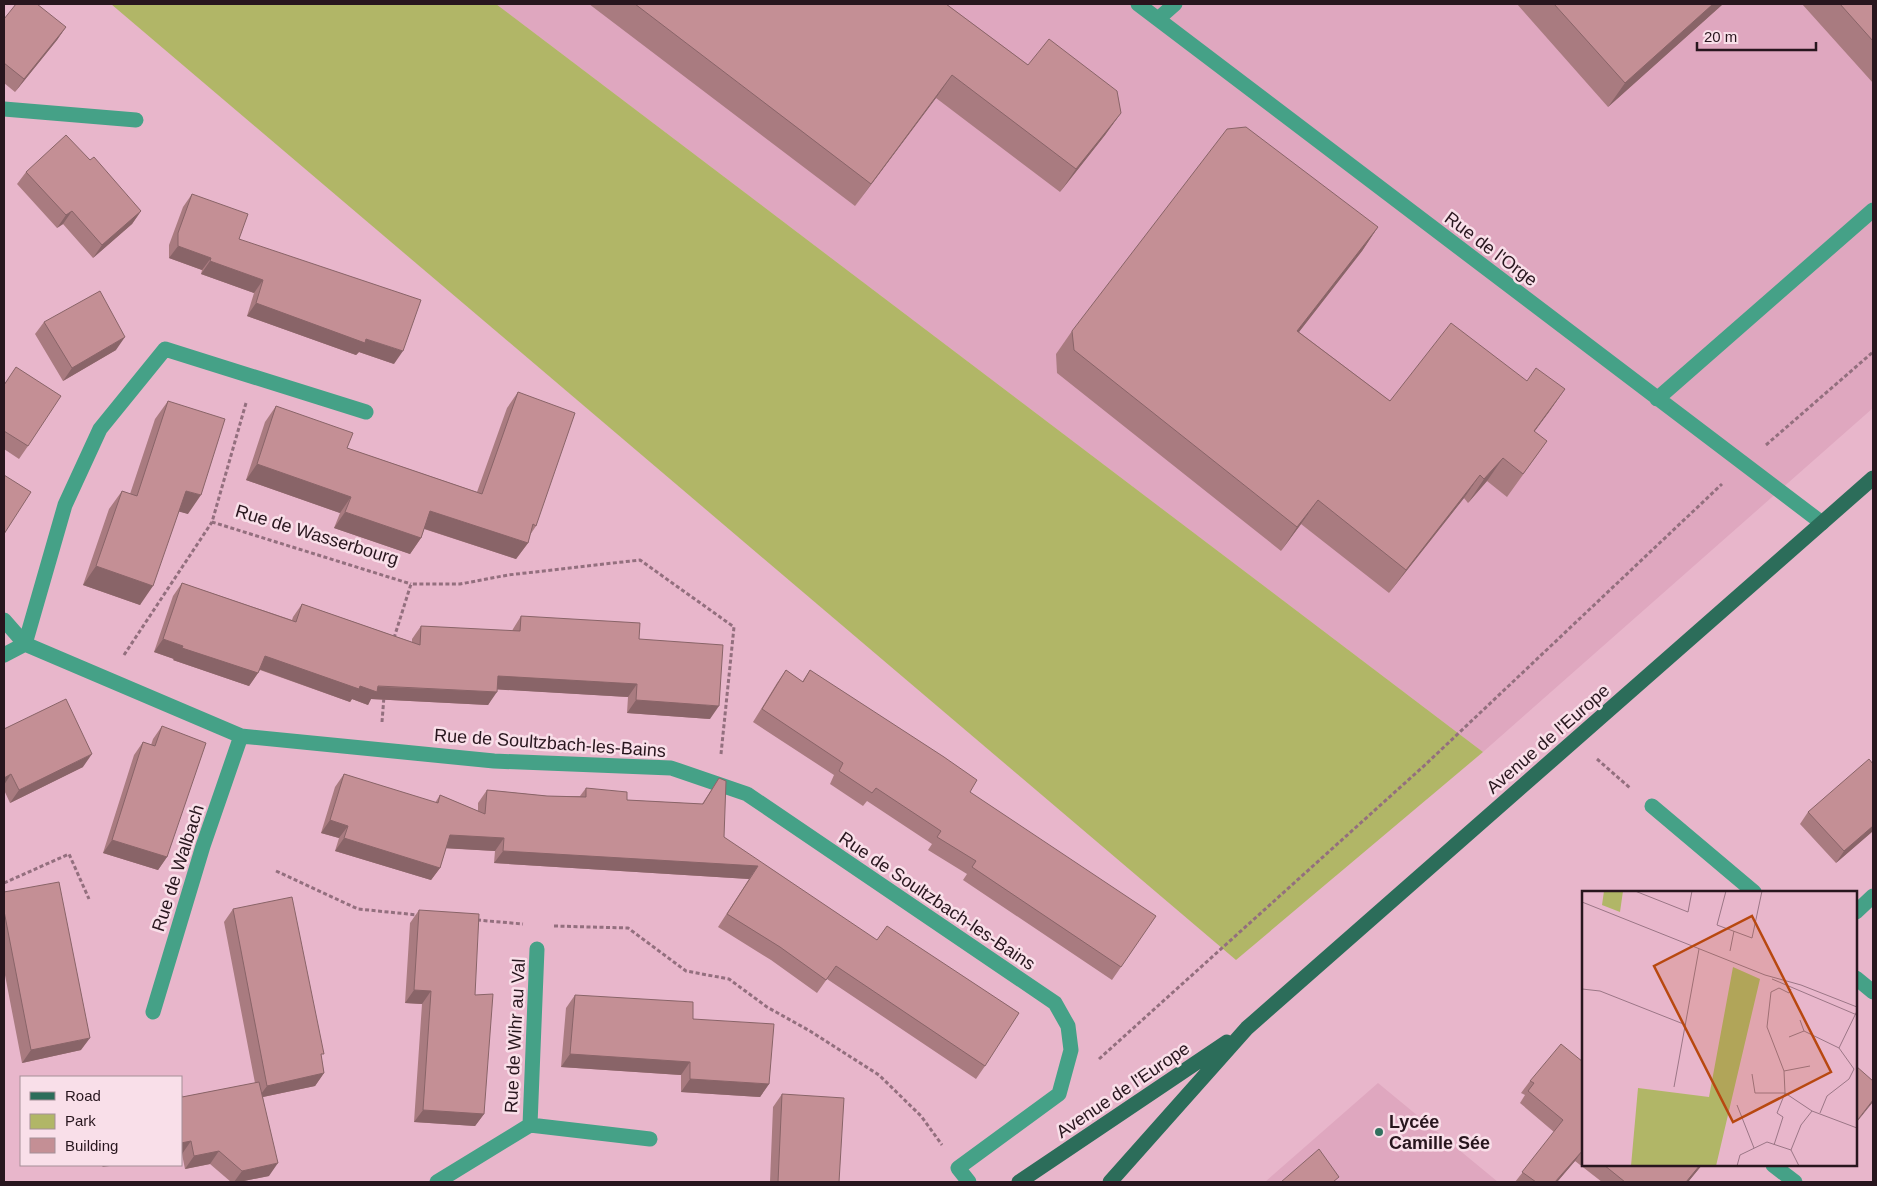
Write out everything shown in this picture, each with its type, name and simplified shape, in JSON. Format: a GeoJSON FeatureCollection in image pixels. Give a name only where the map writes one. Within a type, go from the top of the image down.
{"type":"FeatureCollection","features":[{"type":"Feature","properties":{"kind":"main road","name":"Avenue de l'Europe"},"geometry":{"type":"LineString","coordinates":[[1110,1182],[1247,1028],[1873,478]]}},
{"type":"Feature","properties":{"kind":"main road","name":"Avenue de l'Europe"},"geometry":{"type":"LineString","coordinates":[[1019,1182],[1247,1028]]}},
{"type":"Feature","properties":{"kind":"street","name":"Rue de l'Orge"},"geometry":{"type":"LineString","coordinates":[[1138,4],[1743,465],[1822,523]]}},
{"type":"Feature","properties":{"kind":"street"},"geometry":{"type":"LineString","coordinates":[[1158,19],[1175,4]]}},
{"type":"Feature","properties":{"kind":"street"},"geometry":{"type":"LineString","coordinates":[[4,110],[136,120]]}},
{"type":"Feature","properties":{"kind":"street"},"geometry":{"type":"LineString","coordinates":[[1657,399],[1873,210]]}},
{"type":"Feature","properties":{"kind":"street"},"geometry":{"type":"LineString","coordinates":[[4,656],[25,644],[65,505],[100,429],[165,350],[366,412]]}},
{"type":"Feature","properties":{"kind":"street"},"geometry":{"type":"LineString","coordinates":[[4,620],[25,644]]}},
{"type":"Feature","properties":{"kind":"street","name":"Rue de Soultzbach-les-Bains"},"geometry":{"type":"LineString","coordinates":[[25,644],[241,736],[494,761],[670,768],[747,794],[1056,1003],[1068,1026],[1071,1050],[1059,1094],[958,1168]]}},
{"type":"Feature","properties":{"kind":"street","name":"Rue de Walbach"},"geometry":{"type":"LineString","coordinates":[[153,1012],[203,846],[241,736]]}},
{"type":"Feature","properties":{"kind":"street"},"geometry":{"type":"LineString","coordinates":[[1652,806],[1753,891]]}},
{"type":"Feature","properties":{"kind":"street"},"geometry":{"type":"LineString","coordinates":[[1857,911],[1873,896]]}},
{"type":"Feature","properties":{"kind":"street","name":"Rue de Wihr au Val"},"geometry":{"type":"LineString","coordinates":[[530,1125],[537,949]]}},
{"type":"Feature","properties":{"kind":"street"},"geometry":{"type":"LineString","coordinates":[[1857,979],[1873,992]]}},
{"type":"Feature","properties":{"kind":"street","name":"Rue de Wihr au Val"},"geometry":{"type":"LineString","coordinates":[[436,1182],[530,1125],[650,1139]]}},
{"type":"Feature","properties":{"kind":"street"},"geometry":{"type":"LineString","coordinates":[[1774,1166],[1795,1182]]}},
{"type":"Feature","properties":{"kind":"street"},"geometry":{"type":"LineString","coordinates":[[958,1168],[968,1182]]}},
{"type":"Feature","properties":{"kind":"path"},"geometry":{"type":"LineString","coordinates":[[1097,1066],[1099,1058],[1426,764],[1743,465],[1873,352]]}},
{"type":"Feature","properties":{"kind":"path","name":"Rue de Wasserbourg"},"geometry":{"type":"LineString","coordinates":[[109,679],[212,522],[253,378]]}},
{"type":"Feature","properties":{"kind":"path","name":"Rue de Wasserbourg"},"geometry":{"type":"LineString","coordinates":[[212,522],[411,584],[460,584],[508,575],[640,560],[734,627],[718,785]]}},
{"type":"Feature","properties":{"kind":"path"},"geometry":{"type":"LineString","coordinates":[[391,646],[411,584]]}},
{"type":"Feature","properties":{"kind":"path"},"geometry":{"type":"LineString","coordinates":[[379,750],[384,693]]}},
{"type":"Feature","properties":{"kind":"path"},"geometry":{"type":"LineString","coordinates":[[1575,740],[1652,806]]}},
{"type":"Feature","properties":{"kind":"path"},"geometry":{"type":"LineString","coordinates":[[4,884],[69,854],[89,899]]}},
{"type":"Feature","properties":{"kind":"path"},"geometry":{"type":"LineString","coordinates":[[276,871],[358,909],[424,915]]}},
{"type":"Feature","properties":{"kind":"path"},"geometry":{"type":"LineString","coordinates":[[472,919],[538,925],[628,928],[686,971],[729,979],[767,1008],[810,1031],[879,1075],[921,1116],[958,1168]]}},
{"type":"Feature","properties":{"kind":"path"},"geometry":{"type":"LineString","coordinates":[[537,949],[538,925]]}},
{"type":"Feature","properties":{"kind":"shaded area"},"geometry":{"type":"Polygon","coordinates":[[[496,4],[1873,4],[1873,408],[1483,752],[496,4]]]}},
{"type":"Feature","properties":{"kind":"shaded area","name":"Lycée Camille Sée"},"geometry":{"type":"Polygon","coordinates":[[[1378,1083],[1498,1182],[1265,1182],[1378,1083]]]}},
{"type":"Feature","properties":{"kind":"green space"},"geometry":{"type":"Polygon","coordinates":[[[111,4],[496,4],[1483,752],[1236,960],[111,4]]]}},
{"type":"Feature","properties":{"kind":"building"},"geometry":{"type":"Polygon","coordinates":[[[16,4],[37,4],[66,27],[24,79],[4,63],[4,19],[16,4]]]}},
{"type":"Feature","properties":{"kind":"building"},"geometry":{"type":"Polygon","coordinates":[[[635,4],[946,4],[1028,65],[1049,39],[1117,91],[1121,113],[1076,169],[952,75],[871,184],[635,4]]]}},
{"type":"Feature","properties":{"kind":"building"},"geometry":{"type":"Polygon","coordinates":[[[1554,4],[1713,4],[1625,83],[1554,4]]]}},
{"type":"Feature","properties":{"kind":"building"},"geometry":{"type":"Polygon","coordinates":[[[1840,4],[1873,4],[1873,41],[1840,4]]]}},
{"type":"Feature","properties":{"kind":"building"},"geometry":{"type":"Polygon","coordinates":[[[1246,127],[1378,227],[1297,331],[1390,401],[1451,323],[1527,381],[1536,368],[1565,389],[1534,431],[1547,441],[1523,474],[1503,458],[1484,479],[1480,475],[1406,570],[1318,500],[1297,527],[1074,350],[1072,331],[1227,129],[1246,127]]]}},
{"type":"Feature","properties":{"kind":"building"},"geometry":{"type":"Polygon","coordinates":[[[66,135],[90,160],[94,157],[141,211],[102,245],[72,211],[66,215],[26,172],[66,135]]]}},
{"type":"Feature","properties":{"kind":"building"},"geometry":{"type":"Polygon","coordinates":[[[192,194],[248,214],[239,239],[421,300],[403,351],[366,339],[365,343],[256,303],[263,280],[210,261],[211,258],[178,246],[178,233],[192,194]]]}},
{"type":"Feature","properties":{"kind":"building"},"geometry":{"type":"Polygon","coordinates":[[[100,291],[125,337],[72,368],[44,322],[100,291]]]}},
{"type":"Feature","properties":{"kind":"building"},"geometry":{"type":"Polygon","coordinates":[[[16,367],[61,396],[28,446],[4,431],[4,385],[16,367]]]}},
{"type":"Feature","properties":{"kind":"building"},"geometry":{"type":"Polygon","coordinates":[[[518,392],[575,413],[536,526],[533,524],[528,543],[430,511],[421,538],[345,512],[351,497],[257,464],[276,406],[353,433],[347,448],[482,494],[518,392]]]}},
{"type":"Feature","properties":{"kind":"building"},"geometry":{"type":"Polygon","coordinates":[[[168,401],[225,419],[201,495],[186,491],[153,586],[96,566],[122,491],[137,496],[168,401]]]}},
{"type":"Feature","properties":{"kind":"building"},"geometry":{"type":"Polygon","coordinates":[[[4,475],[31,492],[4,534],[4,475]]]}},
{"type":"Feature","properties":{"kind":"building"},"geometry":{"type":"Polygon","coordinates":[[[182,583],[296,622],[302,604],[420,645],[421,626],[520,631],[521,616],[640,623],[639,639],[723,645],[719,706],[636,700],[637,684],[498,676],[497,692],[378,686],[377,692],[360,686],[359,689],[265,656],[258,673],[182,648],[183,646],[163,639],[182,583]]]}},
{"type":"Feature","properties":{"kind":"building"},"geometry":{"type":"Polygon","coordinates":[[[786,670],[803,682],[810,670],[944,757],[977,780],[970,792],[1156,916],[1121,967],[972,867],[976,861],[937,837],[941,831],[876,788],[872,793],[839,771],[843,763],[762,709],[786,670]]]}},
{"type":"Feature","properties":{"kind":"building"},"geometry":{"type":"Polygon","coordinates":[[[66,699],[92,754],[19,790],[11,774],[4,778],[4,729],[66,699]]]}},
{"type":"Feature","properties":{"kind":"building"},"geometry":{"type":"Polygon","coordinates":[[[162,726],[206,743],[167,857],[112,840],[143,742],[155,746],[162,726]]]}},
{"type":"Feature","properties":{"kind":"building"},"geometry":{"type":"Polygon","coordinates":[[[1869,759],[1873,764],[1873,826],[1844,851],[1808,812],[1869,759]]]}},
{"type":"Feature","properties":{"kind":"building"},"geometry":{"type":"Polygon","coordinates":[[[344,774],[438,803],[440,795],[485,814],[487,790],[547,796],[586,797],[586,788],[627,792],[627,800],[703,804],[719,778],[726,781],[724,837],[877,940],[887,926],[1019,1013],[985,1066],[836,966],[826,980],[780,947],[727,914],[758,866],[503,851],[504,838],[450,835],[440,868],[344,838],[348,826],[330,820],[344,774]]]}},
{"type":"Feature","properties":{"kind":"building"},"geometry":{"type":"Polygon","coordinates":[[[59,882],[90,1038],[31,1050],[4,911],[4,892],[59,882]]]}},
{"type":"Feature","properties":{"kind":"building"},"geometry":{"type":"Polygon","coordinates":[[[292,897],[324,1054],[321,1054],[324,1073],[267,1086],[233,909],[292,897]]]}},
{"type":"Feature","properties":{"kind":"building"},"geometry":{"type":"Polygon","coordinates":[[[419,910],[479,914],[475,995],[493,994],[484,1114],[423,1110],[431,991],[414,990],[419,910]]]}},
{"type":"Feature","properties":{"kind":"building"},"geometry":{"type":"Polygon","coordinates":[[[575,995],[693,1002],[693,1019],[774,1024],[769,1084],[690,1079],[690,1062],[570,1054],[575,995]]]}},
{"type":"Feature","properties":{"kind":"building"},"geometry":{"type":"Polygon","coordinates":[[[1561,1044],[1582,1061],[1582,1151],[1555,1182],[1536,1182],[1522,1172],[1563,1120],[1528,1091],[1534,1083],[1530,1081],[1561,1044]]]}},
{"type":"Feature","properties":{"kind":"building"},"geometry":{"type":"Polygon","coordinates":[[[1857,1067],[1873,1081],[1873,1100],[1857,1121],[1857,1067]]]}},
{"type":"Feature","properties":{"kind":"building"},"geometry":{"type":"Polygon","coordinates":[[[259,1082],[278,1163],[242,1171],[219,1151],[194,1156],[191,1141],[182,1143],[182,1097],[259,1082]]]}},
{"type":"Feature","properties":{"kind":"building"},"geometry":{"type":"Polygon","coordinates":[[[782,1094],[844,1098],[839,1182],[778,1182],[782,1094]]]}},
{"type":"Feature","properties":{"kind":"building"},"geometry":{"type":"Polygon","coordinates":[[[1319,1149],[1339,1177],[1333,1182],[1281,1182],[1319,1149]]]}},
{"type":"Feature","properties":{"kind":"building"},"geometry":{"type":"Polygon","coordinates":[[[1605,1166],[1699,1166],[1686,1182],[1625,1182],[1605,1166]]]}},
{"type":"Feature","properties":{"kind":"place","name":"Lycée Camille Sée"},"geometry":{"type":"Point","coordinates":[1379,1132]}}]}
